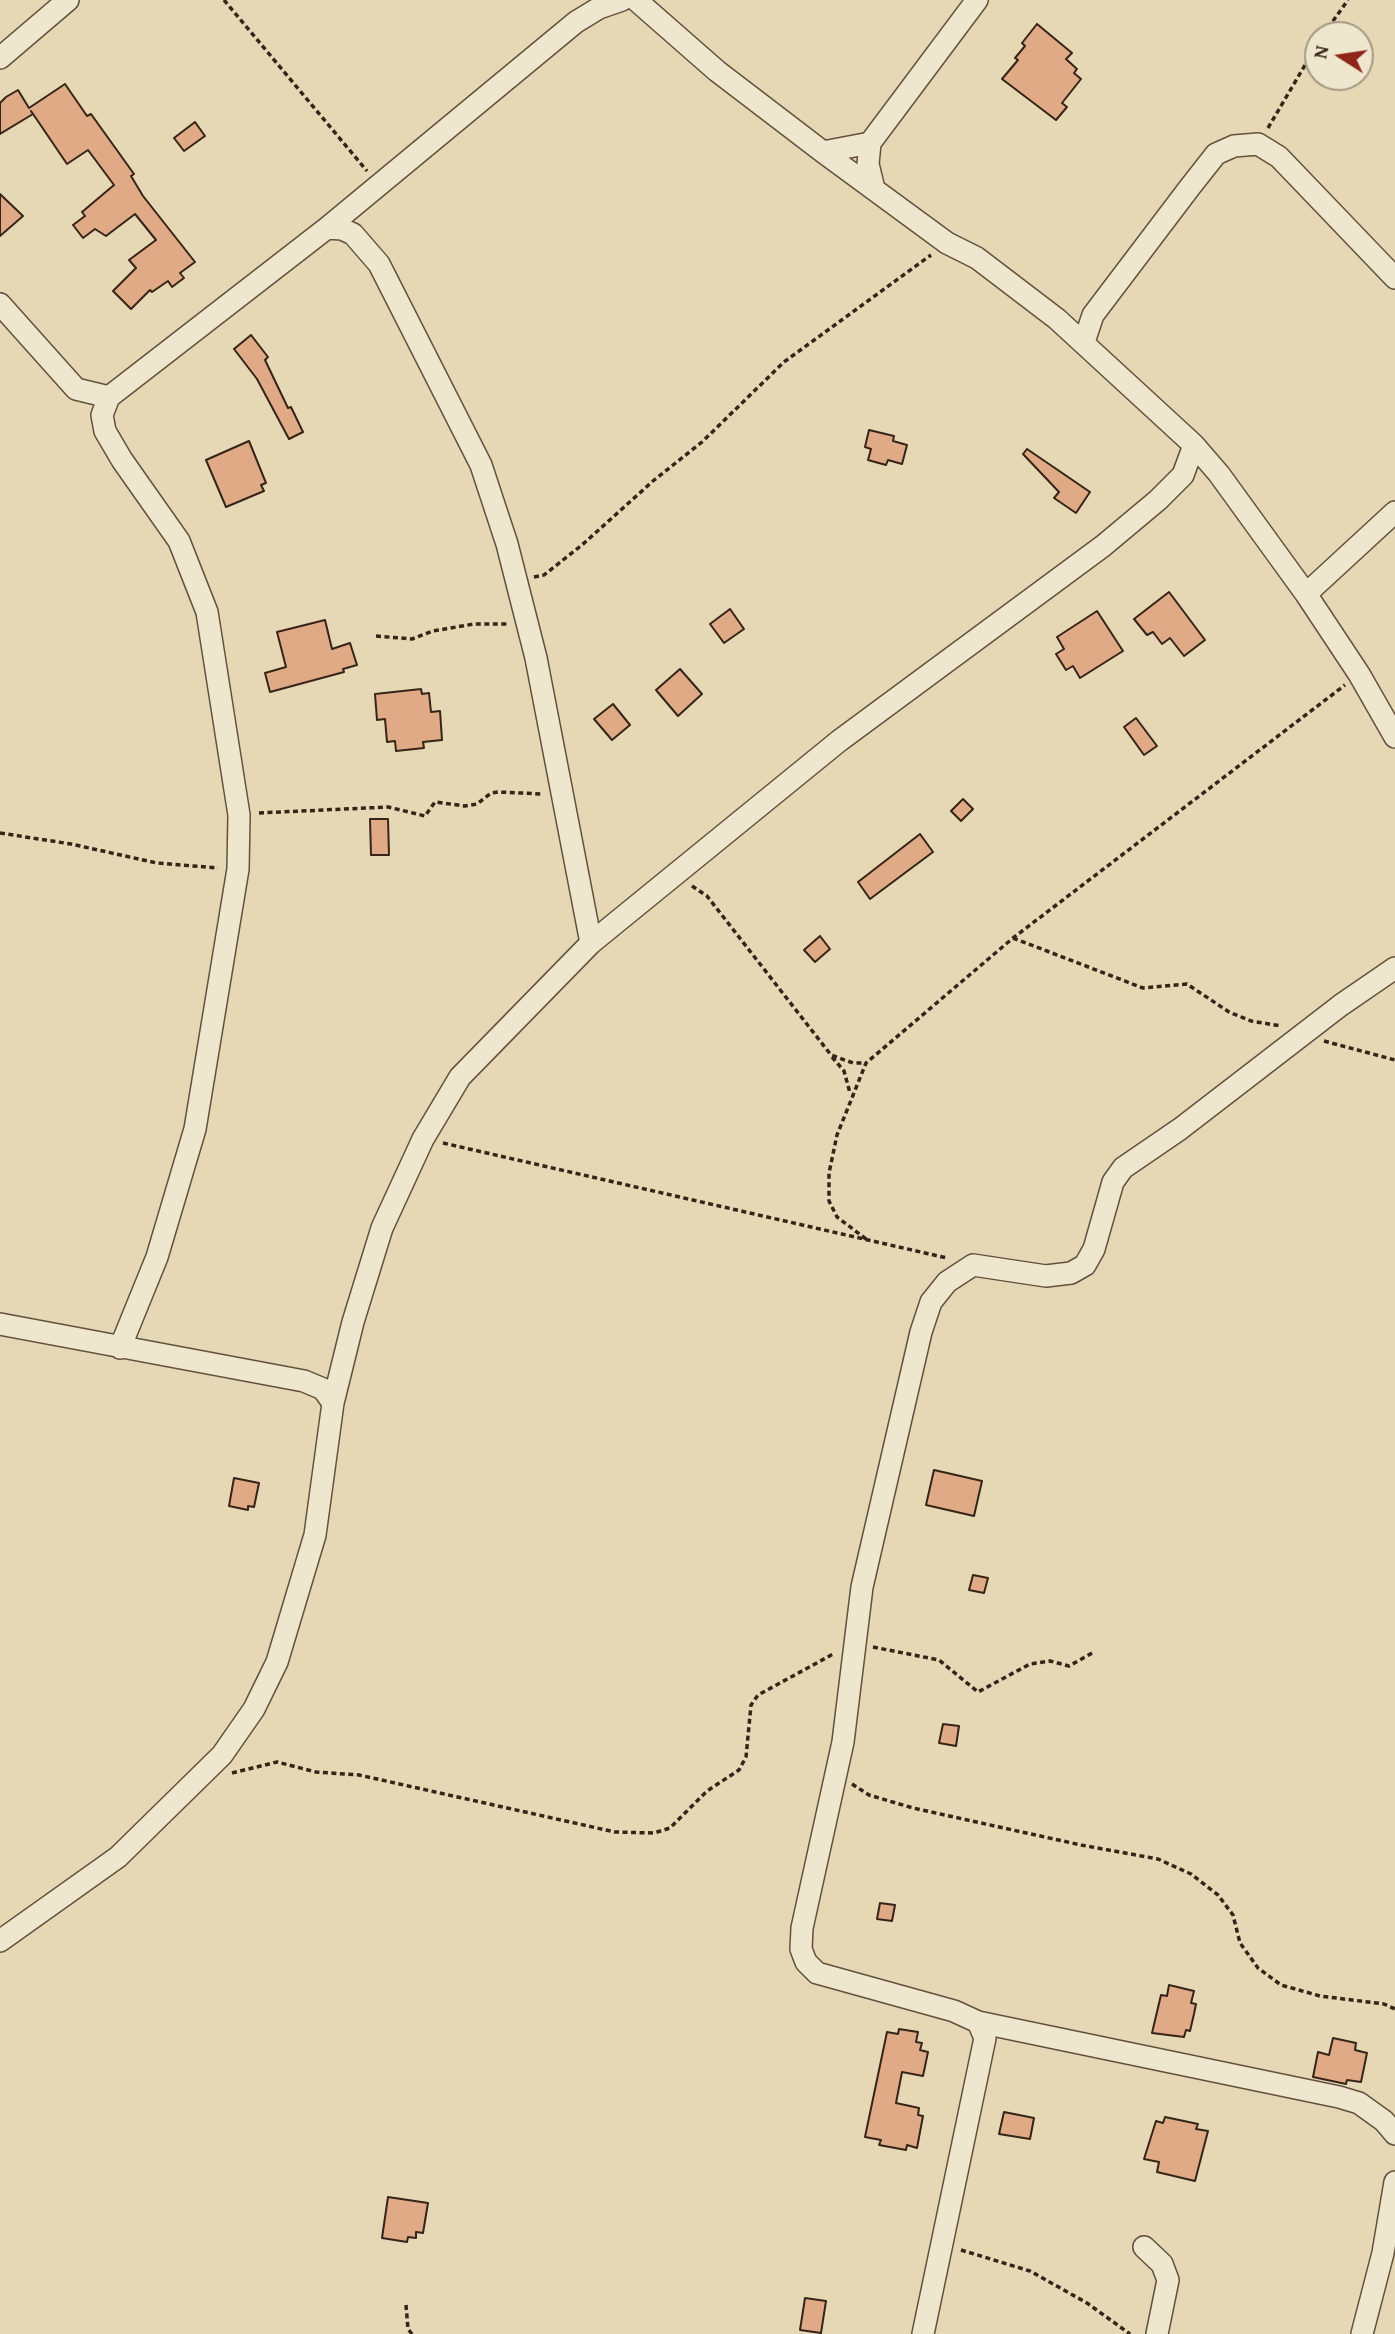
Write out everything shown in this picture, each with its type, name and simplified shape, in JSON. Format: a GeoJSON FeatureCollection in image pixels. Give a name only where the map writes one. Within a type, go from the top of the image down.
{"type":"FeatureCollection","features":[{"type":"Feature","properties":{"kind":"street"},"geometry":{"type":"LineString","coordinates":[[0,58],[68,0]]}},
{"type":"Feature","properties":{"kind":"street"},"geometry":{"type":"LineString","coordinates":[[120,1348],[157,1257],[195,1129],[238,869],[239,815],[206,612],[178,541],[105,431],[102,415],[109,397],[327,228],[376,184],[576,22],[598,8],[622,0]]}},
{"type":"Feature","properties":{"kind":"street"},"geometry":{"type":"LineString","coordinates":[[636,0],[717,71],[823,152],[947,243],[977,258],[1057,319],[1194,445],[1219,474],[1306,594],[1359,674],[1395,737]]}},
{"type":"Feature","properties":{"kind":"street"},"geometry":{"type":"LineString","coordinates":[[874,189],[868,164],[870,142],[977,0]]}},
{"type":"Feature","properties":{"kind":"street"},"geometry":{"type":"LineString","coordinates":[[823,152],[870,142]]}},
{"type":"Feature","properties":{"kind":"street"},"geometry":{"type":"LineString","coordinates":[[1084,342],[1093,315],[1216,154],[1234,146],[1258,144],[1279,157],[1395,278]]}},
{"type":"Feature","properties":{"kind":"street"},"geometry":{"type":"LineString","coordinates":[[353,234],[358,200]]}},
{"type":"Feature","properties":{"kind":"street"},"geometry":{"type":"LineString","coordinates":[[327,228],[353,234],[379,264],[481,465],[507,544],[527,622],[591,943]]}},
{"type":"Feature","properties":{"kind":"street"},"geometry":{"type":"LineString","coordinates":[[0,304],[76,389],[109,397]]}},
{"type":"Feature","properties":{"kind":"street"},"geometry":{"type":"LineString","coordinates":[[1057,319],[1093,315]]}},
{"type":"Feature","properties":{"kind":"street"},"geometry":{"type":"LineString","coordinates":[[0,1941],[118,1857],[222,1755],[254,1709],[277,1662],[315,1535],[334,1403],[353,1322],[382,1228],[423,1139],[460,1077],[591,943],[839,741],[1103,546],[1183,475],[1194,445]]}},
{"type":"Feature","properties":{"kind":"street"},"geometry":{"type":"LineString","coordinates":[[1183,475],[1219,474]]}},
{"type":"Feature","properties":{"kind":"street"},"geometry":{"type":"LineString","coordinates":[[1306,594],[1395,512]]}},
{"type":"Feature","properties":{"kind":"street"},"geometry":{"type":"LineString","coordinates":[[1395,968],[1303,1034],[1180,1129],[1123,1168],[1113,1182],[1094,1249],[1085,1265],[1071,1273],[1046,1276],[973,1265],[947,1282],[931,1302],[921,1332],[862,1587],[853,1641],[852,1681],[836,1771],[802,1928],[801,1949],[806,1962],[817,1973],[896,1993],[978,2022],[1359,2103],[1384,2121],[1395,2134]]}},
{"type":"Feature","properties":{"kind":"street"},"geometry":{"type":"LineString","coordinates":[[0,1324],[304,1381],[323,1389],[334,1403]]}},
{"type":"Feature","properties":{"kind":"street"},"geometry":{"type":"LineString","coordinates":[[923,2334],[978,2078],[985,2038],[978,2022]]}},
{"type":"Feature","properties":{"kind":"street"},"geometry":{"type":"LineString","coordinates":[[1362,2334],[1382,2253],[1395,2182]]}},
{"type":"Feature","properties":{"kind":"street"},"geometry":{"type":"LineString","coordinates":[[1143,2247],[1162,2263],[1168,2280],[1157,2334]]}},
{"type":"Feature","properties":{"kind":"path"},"geometry":{"type":"LineString","coordinates":[[225,0],[376,184]]}},
{"type":"Feature","properties":{"kind":"path"},"geometry":{"type":"LineString","coordinates":[[1333,21],[1348,0]]}},
{"type":"Feature","properties":{"kind":"path"},"geometry":{"type":"LineString","coordinates":[[1258,144],[1304,67]]}},
{"type":"Feature","properties":{"kind":"path"},"geometry":{"type":"LineString","coordinates":[[513,575],[533,577],[551,570],[702,442],[785,362],[947,243]]}},
{"type":"Feature","properties":{"kind":"path"},"geometry":{"type":"LineString","coordinates":[[376,636],[412,639],[433,631],[474,624],[527,622]]}},
{"type":"Feature","properties":{"kind":"path"},"geometry":{"type":"LineString","coordinates":[[866,1239],[837,1217],[829,1201],[829,1173],[836,1135],[850,1095],[866,1063],[1013,938],[1359,674]]}},
{"type":"Feature","properties":{"kind":"path"},"geometry":{"type":"LineString","coordinates":[[239,815],[388,807],[425,816],[435,802],[477,804],[491,793],[562,795]]}},
{"type":"Feature","properties":{"kind":"path"},"geometry":{"type":"LineString","coordinates":[[0,833],[71,844],[157,863],[238,869]]}},
{"type":"Feature","properties":{"kind":"path"},"geometry":{"type":"LineString","coordinates":[[670,880],[695,887],[707,896],[844,1071],[850,1095]]}},
{"type":"Feature","properties":{"kind":"path"},"geometry":{"type":"LineString","coordinates":[[1013,938],[1143,988],[1187,984],[1229,1012],[1395,1060]]}},
{"type":"Feature","properties":{"kind":"path"},"geometry":{"type":"LineString","coordinates":[[831,1055],[853,1063],[866,1063]]}},
{"type":"Feature","properties":{"kind":"path"},"geometry":{"type":"LineString","coordinates":[[423,1139],[973,1265]]}},
{"type":"Feature","properties":{"kind":"path"},"geometry":{"type":"LineString","coordinates":[[229,1773],[277,1762],[316,1772],[359,1775],[615,1832],[654,1833],[670,1828],[697,1799],[739,1770],[747,1757],[751,1705],[758,1695],[853,1641],[887,1652],[939,1660],[978,1692],[1030,1664],[1050,1661],[1069,1666],[1094,1652]]}},
{"type":"Feature","properties":{"kind":"path"},"geometry":{"type":"LineString","coordinates":[[836,1771],[869,1795],[913,1808],[1158,1859],[1191,1874],[1218,1895],[1233,1915],[1240,1942],[1258,1968],[1281,1985],[1320,1996],[1384,2004],[1395,2009]]}},
{"type":"Feature","properties":{"kind":"path"},"geometry":{"type":"LineString","coordinates":[[943,2241],[967,2252],[1030,2271],[1087,2303],[1130,2334]]}},
{"type":"Feature","properties":{"kind":"path"},"geometry":{"type":"LineString","coordinates":[[406,2305],[408,2329],[412,2334]]}},
{"type":"Feature","properties":{"kind":"building"},"geometry":{"type":"Polygon","coordinates":[[[1037,24],[1072,53],[1066,59],[1077,69],[1074,73],[1081,79],[1062,103],[1067,107],[1056,120],[1002,79],[1018,60],[1015,58],[1025,46],[1022,43],[1037,24]]]}},
{"type":"Feature","properties":{"kind":"building"},"geometry":{"type":"Polygon","coordinates":[[[65,84],[87,116],[91,114],[134,174],[131,176],[143,196],[195,262],[180,273],[184,278],[172,287],[168,281],[152,292],[150,290],[131,309],[113,291],[136,268],[129,260],[156,240],[135,214],[106,236],[95,229],[83,238],[73,225],[85,216],[82,212],[114,185],[88,150],[67,164],[31,111],[33,114],[0,134],[0,103],[6,97],[18,90],[29,108],[65,84]]]}},
{"type":"Feature","properties":{"kind":"building"},"geometry":{"type":"Polygon","coordinates":[[[195,122],[205,136],[184,151],[174,138],[195,122]]]}},
{"type":"Feature","properties":{"kind":"building"},"geometry":{"type":"Polygon","coordinates":[[[0,194],[23,216],[0,236],[0,194]]]}},
{"type":"Feature","properties":{"kind":"building"},"geometry":{"type":"Polygon","coordinates":[[[251,335],[268,357],[265,360],[303,432],[289,439],[257,379],[234,349],[251,335]]]}},
{"type":"Feature","properties":{"kind":"building"},"geometry":{"type":"Polygon","coordinates":[[[869,430],[894,436],[893,441],[907,445],[902,464],[888,460],[886,465],[868,460],[871,449],[865,447],[869,430]]]}},
{"type":"Feature","properties":{"kind":"building"},"geometry":{"type":"Polygon","coordinates":[[[249,441],[266,483],[261,485],[264,491],[226,507],[206,460],[249,441]]]}},
{"type":"Feature","properties":{"kind":"building"},"geometry":{"type":"Polygon","coordinates":[[[1027,449],[1090,492],[1076,513],[1054,498],[1059,492],[1023,454],[1027,449]]]}},
{"type":"Feature","properties":{"kind":"building"},"geometry":{"type":"Polygon","coordinates":[[[1169,592],[1205,640],[1184,656],[1170,638],[1162,644],[1153,632],[1147,635],[1134,619],[1169,592]]]}},
{"type":"Feature","properties":{"kind":"building"},"geometry":{"type":"Polygon","coordinates":[[[730,609],[744,629],[724,643],[710,624],[730,609]]]}},
{"type":"Feature","properties":{"kind":"building"},"geometry":{"type":"Polygon","coordinates":[[[1097,611],[1123,651],[1080,678],[1073,666],[1066,670],[1056,654],[1064,649],[1057,637],[1097,611]]]}},
{"type":"Feature","properties":{"kind":"building"},"geometry":{"type":"Polygon","coordinates":[[[325,620],[332,649],[350,643],[357,665],[343,669],[344,672],[270,692],[265,673],[286,667],[277,632],[325,620]]]}},
{"type":"Feature","properties":{"kind":"building"},"geometry":{"type":"Polygon","coordinates":[[[680,669],[702,694],[678,716],[656,690],[680,669]]]}},
{"type":"Feature","properties":{"kind":"building"},"geometry":{"type":"Polygon","coordinates":[[[421,689],[422,694],[429,693],[431,712],[440,711],[442,740],[423,742],[424,748],[396,751],[395,741],[387,742],[385,719],[377,720],[375,694],[421,689]]]}},
{"type":"Feature","properties":{"kind":"building"},"geometry":{"type":"Polygon","coordinates":[[[613,704],[630,725],[612,740],[594,719],[613,704]]]}},
{"type":"Feature","properties":{"kind":"building"},"geometry":{"type":"Polygon","coordinates":[[[1136,718],[1157,746],[1144,755],[1124,727],[1136,718]]]}},
{"type":"Feature","properties":{"kind":"building"},"geometry":{"type":"Polygon","coordinates":[[[963,799],[973,809],[961,821],[951,811],[963,799]]]}},
{"type":"Feature","properties":{"kind":"building"},"geometry":{"type":"Polygon","coordinates":[[[370,819],[388,819],[389,855],[371,855],[370,819]]]}},
{"type":"Feature","properties":{"kind":"building"},"geometry":{"type":"Polygon","coordinates":[[[920,834],[933,852],[870,899],[858,882],[920,834]]]}},
{"type":"Feature","properties":{"kind":"building"},"geometry":{"type":"Polygon","coordinates":[[[820,936],[830,949],[815,962],[804,950],[820,936]]]}},
{"type":"Feature","properties":{"kind":"building"},"geometry":{"type":"Polygon","coordinates":[[[934,1470],[982,1481],[974,1516],[926,1505],[934,1470]]]}},
{"type":"Feature","properties":{"kind":"building"},"geometry":{"type":"Polygon","coordinates":[[[234,1478],[259,1483],[254,1507],[248,1506],[248,1510],[229,1506],[234,1478]]]}},
{"type":"Feature","properties":{"kind":"building"},"geometry":{"type":"Polygon","coordinates":[[[973,1575],[988,1578],[984,1593],[969,1590],[973,1575]]]}},
{"type":"Feature","properties":{"kind":"building"},"geometry":{"type":"Polygon","coordinates":[[[943,1724],[959,1726],[956,1746],[939,1743],[943,1724]]]}},
{"type":"Feature","properties":{"kind":"building"},"geometry":{"type":"Polygon","coordinates":[[[880,1903],[895,1905],[892,1921],[877,1919],[880,1903]]]}},
{"type":"Feature","properties":{"kind":"building"},"geometry":{"type":"Polygon","coordinates":[[[1169,1985],[1194,1991],[1191,2003],[1196,2004],[1194,2014],[1190,2031],[1186,2030],[1184,2037],[1152,2033],[1161,1995],[1167,1996],[1169,1985]]]}},
{"type":"Feature","properties":{"kind":"building"},"geometry":{"type":"Polygon","coordinates":[[[899,2029],[918,2032],[916,2042],[922,2043],[920,2050],[928,2052],[923,2076],[902,2072],[896,2103],[919,2108],[918,2115],[923,2116],[917,2148],[907,2145],[906,2150],[879,2145],[881,2140],[865,2137],[887,2032],[898,2034],[899,2029]]]}},
{"type":"Feature","properties":{"kind":"building"},"geometry":{"type":"Polygon","coordinates":[[[1333,2038],[1356,2043],[1355,2050],[1367,2053],[1361,2082],[1347,2080],[1346,2084],[1313,2077],[1318,2052],[1329,2055],[1333,2038]]]}},
{"type":"Feature","properties":{"kind":"building"},"geometry":{"type":"Polygon","coordinates":[[[1004,2112],[1034,2118],[1030,2139],[999,2134],[1004,2112]]]}},
{"type":"Feature","properties":{"kind":"building"},"geometry":{"type":"Polygon","coordinates":[[[1165,2117],[1198,2124],[1196,2129],[1208,2131],[1195,2181],[1157,2172],[1159,2162],[1144,2159],[1156,2121],[1163,2123],[1165,2117]]]}},
{"type":"Feature","properties":{"kind":"building"},"geometry":{"type":"Polygon","coordinates":[[[388,2197],[428,2203],[423,2233],[416,2232],[416,2238],[408,2237],[407,2242],[382,2238],[388,2197]]]}},
{"type":"Feature","properties":{"kind":"building"},"geometry":{"type":"Polygon","coordinates":[[[805,2298],[826,2301],[821,2333],[800,2330],[805,2298]]]}}]}
